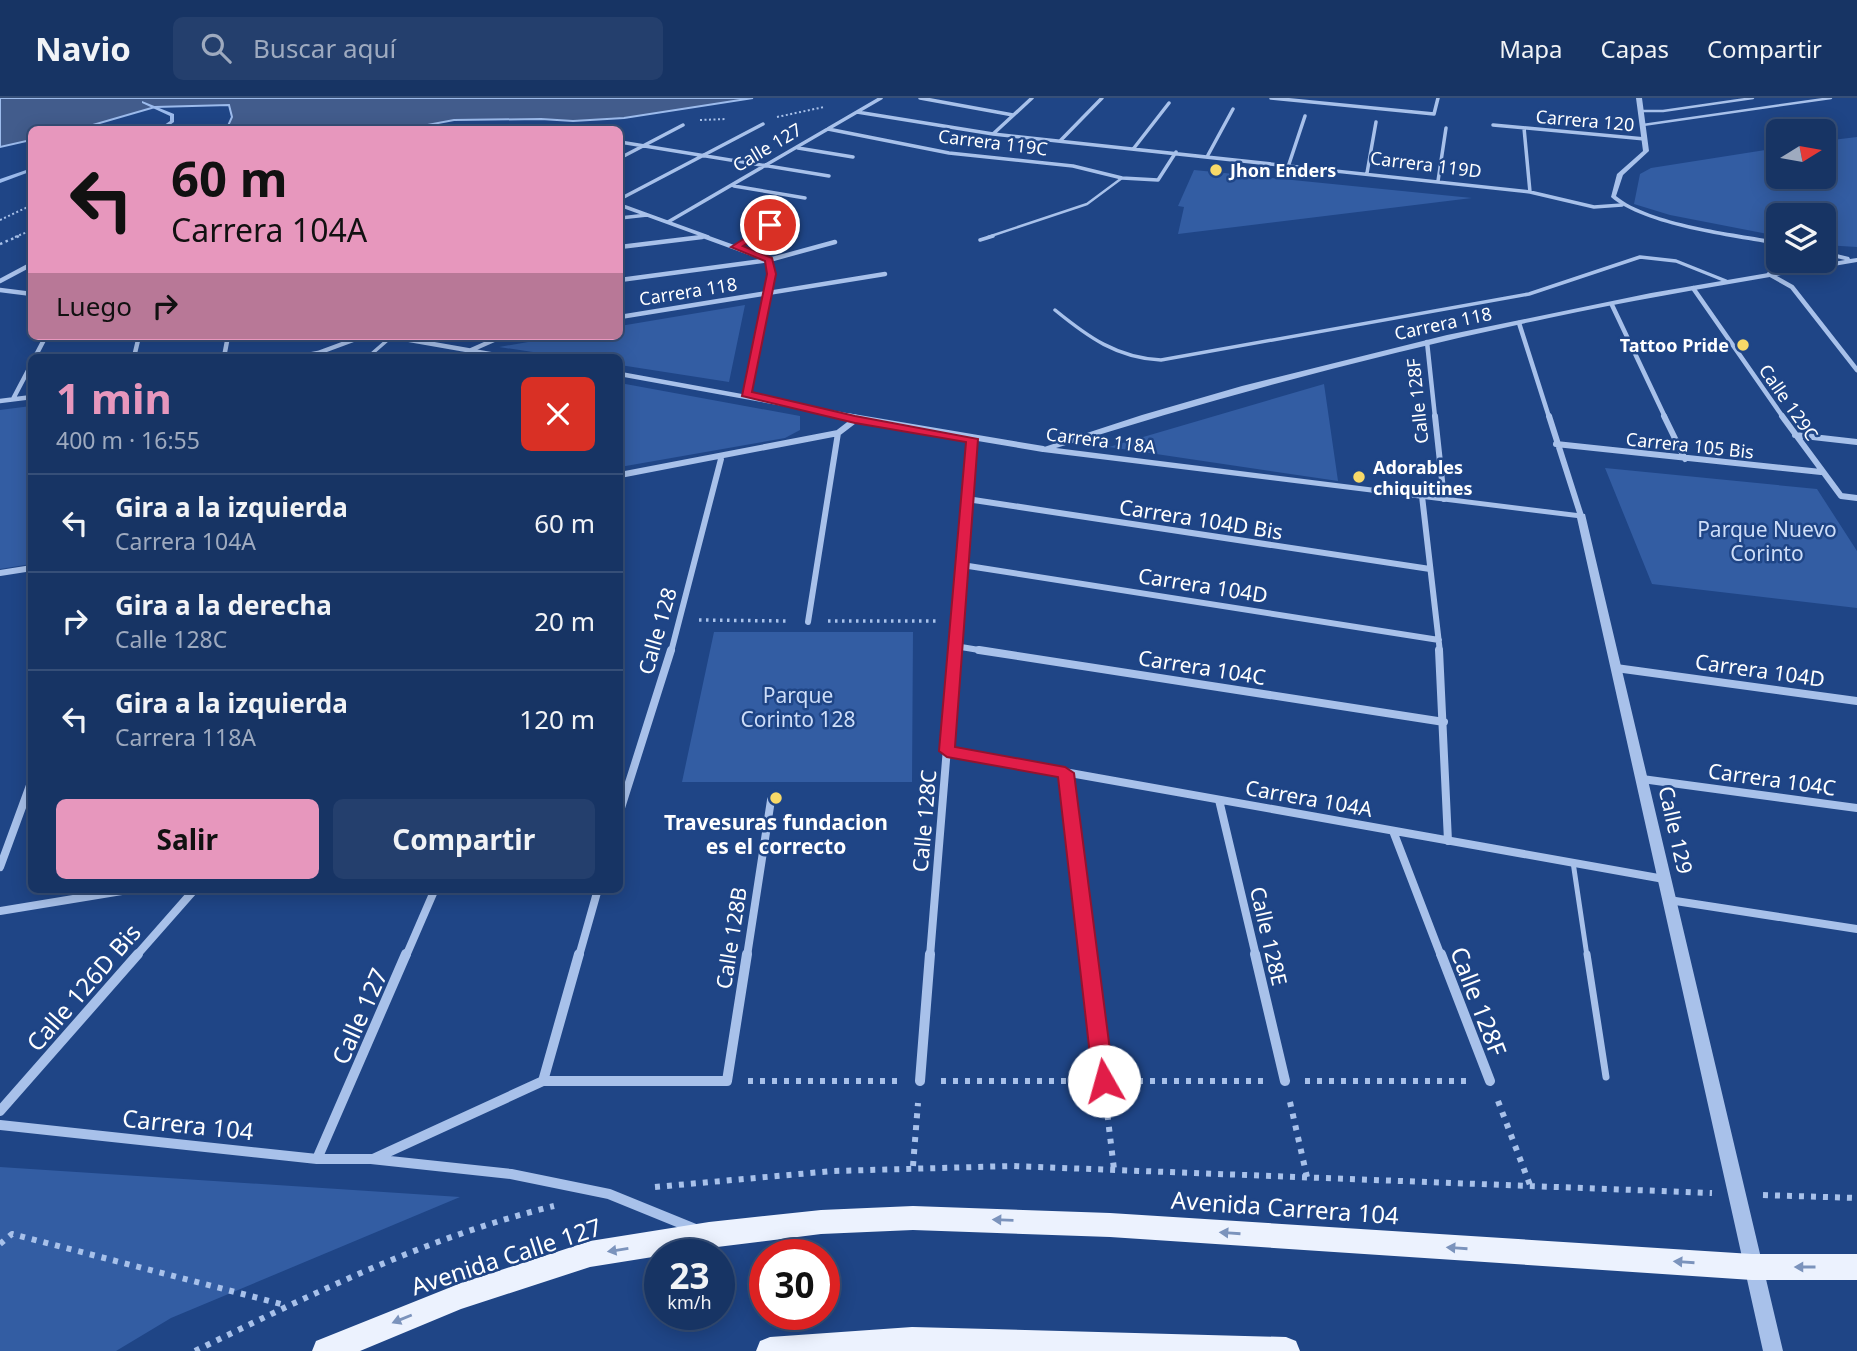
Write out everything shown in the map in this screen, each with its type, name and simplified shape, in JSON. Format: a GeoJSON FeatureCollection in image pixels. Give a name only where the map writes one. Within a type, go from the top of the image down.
{"type":"FeatureCollection","features":[{"type":"Feature","properties":{"kind":"main road","name":"Avenida Carrera 104"},"geometry":{"type":"LineString","coordinates":[[709,1235],[821,1222],[913,1218],[991,1220],[1752,1267],[1857,1267]]}},
{"type":"Feature","properties":{"kind":"main road","name":"Avenida Calle 127"},"geometry":{"type":"LineString","coordinates":[[326,1351],[461,1296],[590,1254],[709,1235]]}},
{"type":"Feature","properties":{"kind":"main road"},"geometry":{"type":"LineString","coordinates":[[770,1351],[912,1341],[1286,1351]]}},
{"type":"Feature","properties":{"kind":"street","name":"Calle 127"},"geometry":{"type":"LineString","coordinates":[[668,222],[881,98]]}},
{"type":"Feature","properties":{"kind":"street"},"geometry":{"type":"LineString","coordinates":[[920,98],[1013,115]]}},
{"type":"Feature","properties":{"kind":"street"},"geometry":{"type":"LineString","coordinates":[[993,134],[1032,98]]}},
{"type":"Feature","properties":{"kind":"street"},"geometry":{"type":"LineString","coordinates":[[1061,140],[1102,98]]}},
{"type":"Feature","properties":{"kind":"street"},"geometry":{"type":"LineString","coordinates":[[1271,98],[1434,114],[1438,98]]}},
{"type":"Feature","properties":{"kind":"street"},"geometry":{"type":"LineString","coordinates":[[1622,205],[1613,196],[1620,174],[1646,151],[1639,98]]}},
{"type":"Feature","properties":{"kind":"street"},"geometry":{"type":"LineString","coordinates":[[1134,148],[1169,103]]}},
{"type":"Feature","properties":{"kind":"street"},"geometry":{"type":"LineString","coordinates":[[1208,155],[1233,109]]}},
{"type":"Feature","properties":{"kind":"street","name":"Carrera 119D"},"geometry":{"type":"LineString","coordinates":[[857,112],[993,134],[1208,155],[1530,192],[1594,207],[1622,205],[1655,217],[1766,240]]}},
{"type":"Feature","properties":{"kind":"street"},"geometry":{"type":"LineString","coordinates":[[1289,164],[1305,116]]}},
{"type":"Feature","properties":{"kind":"street"},"geometry":{"type":"LineString","coordinates":[[1367,173],[1376,122]]}},
{"type":"Feature","properties":{"kind":"street"},"geometry":{"type":"LineString","coordinates":[[623,197],[763,124]]}},
{"type":"Feature","properties":{"kind":"street"},"geometry":{"type":"LineString","coordinates":[[623,156],[683,125]]}},
{"type":"Feature","properties":{"kind":"street","name":"Carrera 120"},"geometry":{"type":"LineString","coordinates":[[1493,125],[1644,139]]}},
{"type":"Feature","properties":{"kind":"street"},"geometry":{"type":"LineString","coordinates":[[1438,181],[1446,128]]}},
{"type":"Feature","properties":{"kind":"street"},"geometry":{"type":"LineString","coordinates":[[1524,128],[1530,192]]}},
{"type":"Feature","properties":{"kind":"street","name":"Carrera 119C"},"geometry":{"type":"LineString","coordinates":[[828,130],[949,153],[1073,166],[1122,178],[1154,181],[1158,180],[1176,152]]}},
{"type":"Feature","properties":{"kind":"street"},"geometry":{"type":"LineString","coordinates":[[623,143],[830,176]]}},
{"type":"Feature","properties":{"kind":"street"},"geometry":{"type":"LineString","coordinates":[[797,148],[853,157]]}},
{"type":"Feature","properties":{"kind":"street"},"geometry":{"type":"LineString","coordinates":[[733,186],[806,198]]}},
{"type":"Feature","properties":{"kind":"street"},"geometry":{"type":"LineString","coordinates":[[623,206],[769,260]]}},
{"type":"Feature","properties":{"kind":"street"},"geometry":{"type":"LineString","coordinates":[[736,247],[787,214]]}},
{"type":"Feature","properties":{"kind":"street"},"geometry":{"type":"LineString","coordinates":[[623,218],[649,215]]}},
{"type":"Feature","properties":{"kind":"street"},"geometry":{"type":"LineString","coordinates":[[623,247],[706,236]]}},
{"type":"Feature","properties":{"kind":"street"},"geometry":{"type":"LineString","coordinates":[[623,280],[769,260],[835,242]]}},
{"type":"Feature","properties":{"kind":"street"},"geometry":{"type":"LineString","coordinates":[[1836,256],[1857,260]]}},
{"type":"Feature","properties":{"kind":"street"},"geometry":{"type":"LineString","coordinates":[[746,394],[771,274],[769,260]]}},
{"type":"Feature","properties":{"kind":"street","name":"Carrera 118"},"geometry":{"type":"LineString","coordinates":[[1043,449],[1250,385],[1426,342],[1726,281],[1857,260]]}},
{"type":"Feature","properties":{"kind":"street"},"geometry":{"type":"LineString","coordinates":[[0,281],[28,266]]}},
{"type":"Feature","properties":{"kind":"street","name":"Carrera 118"},"geometry":{"type":"LineString","coordinates":[[623,317],[885,274]]}},
{"type":"Feature","properties":{"kind":"street"},"geometry":{"type":"LineString","coordinates":[[1769,274],[1792,288],[1857,370]]}},
{"type":"Feature","properties":{"kind":"street","name":"Calle 129C"},"geometry":{"type":"LineString","coordinates":[[1693,288],[1821,472],[1841,496],[1857,498]]}},
{"type":"Feature","properties":{"kind":"street"},"geometry":{"type":"LineString","coordinates":[[0,290],[28,293]]}},
{"type":"Feature","properties":{"kind":"street"},"geometry":{"type":"LineString","coordinates":[[1612,304],[1685,459]]}},
{"type":"Feature","properties":{"kind":"street","name":"Calle 129"},"geometry":{"type":"LineString","coordinates":[[1519,323],[1581,516],[1773,1351]]}},
{"type":"Feature","properties":{"kind":"street"},"geometry":{"type":"LineString","coordinates":[[313,354],[353,340]]}},
{"type":"Feature","properties":{"kind":"street"},"geometry":{"type":"LineString","coordinates":[[406,340],[488,354]]}},
{"type":"Feature","properties":{"kind":"street"},"geometry":{"type":"LineString","coordinates":[[469,351],[494,340]]}},
{"type":"Feature","properties":{"kind":"street","name":"Calle 128F"},"geometry":{"type":"LineString","coordinates":[[1426,342],[1444,499]]}},
{"type":"Feature","properties":{"kind":"street"},"geometry":{"type":"LineString","coordinates":[[13,399],[28,371]]}},
{"type":"Feature","properties":{"kind":"street","name":"Carrera 118A"},"geometry":{"type":"LineString","coordinates":[[623,374],[746,394],[855,420],[972,439],[1581,516]]}},
{"type":"Feature","properties":{"kind":"street"},"geometry":{"type":"LineString","coordinates":[[0,401],[28,397]]}},
{"type":"Feature","properties":{"kind":"street"},"geometry":{"type":"LineString","coordinates":[[623,475],[721,459],[838,433],[855,420]]}},
{"type":"Feature","properties":{"kind":"street"},"geometry":{"type":"LineString","coordinates":[[808,622],[838,433]]}},
{"type":"Feature","properties":{"kind":"street"},"geometry":{"type":"LineString","coordinates":[[1795,435],[1857,442]]}},
{"type":"Feature","properties":{"kind":"street","name":"Calle 128C"},"geometry":{"type":"LineString","coordinates":[[920,1081],[972,439]]}},
{"type":"Feature","properties":{"kind":"street","name":"Carrera 105 Bis"},"geometry":{"type":"LineString","coordinates":[[1556,444],[1821,472]]}},
{"type":"Feature","properties":{"kind":"street","name":"Calle 128"},"geometry":{"type":"LineString","coordinates":[[623,802],[681,619],[721,459]]}},
{"type":"Feature","properties":{"kind":"street"},"geometry":{"type":"LineString","coordinates":[[1422,496],[1440,640],[1448,841]]}},
{"type":"Feature","properties":{"kind":"street","name":"Carrera 104D Bis"},"geometry":{"type":"LineString","coordinates":[[967,499],[1430,569]]}},
{"type":"Feature","properties":{"kind":"street","name":"Carrera 104D"},"geometry":{"type":"LineString","coordinates":[[962,565],[1440,640]]}},
{"type":"Feature","properties":{"kind":"street"},"geometry":{"type":"LineString","coordinates":[[0,573],[28,569]]}},
{"type":"Feature","properties":{"kind":"street","name":"Carrera 104C"},"geometry":{"type":"LineString","coordinates":[[955,646],[1444,722]]}},
{"type":"Feature","properties":{"kind":"street","name":"Carrera 104D"},"geometry":{"type":"LineString","coordinates":[[1616,668],[1857,701]]}},
{"type":"Feature","properties":{"kind":"street","name":"Carrera 104A"},"geometry":{"type":"LineString","coordinates":[[947,751],[1664,879]]}},
{"type":"Feature","properties":{"kind":"street"},"geometry":{"type":"LineString","coordinates":[[1065,773],[1104,1081]]}},
{"type":"Feature","properties":{"kind":"street","name":"Carrera 104C"},"geometry":{"type":"LineString","coordinates":[[1642,779],[1857,808]]}},
{"type":"Feature","properties":{"kind":"street"},"geometry":{"type":"LineString","coordinates":[[0,867],[28,791]]}},
{"type":"Feature","properties":{"kind":"street","name":"Calle 128B"},"geometry":{"type":"LineString","coordinates":[[726,1081],[771,800]]}},
{"type":"Feature","properties":{"kind":"street","name":"Calle 128E"},"geometry":{"type":"LineString","coordinates":[[1219,800],[1285,1081]]}},
{"type":"Feature","properties":{"kind":"street","name":"Calle 128F"},"geometry":{"type":"LineString","coordinates":[[1393,831],[1490,1081]]}},
{"type":"Feature","properties":{"kind":"street"},"geometry":{"type":"LineString","coordinates":[[0,911],[110,893]]}},
{"type":"Feature","properties":{"kind":"street","name":"Calle 126D Bis"},"geometry":{"type":"LineString","coordinates":[[0,1111],[191,893]]}},
{"type":"Feature","properties":{"kind":"street","name":"Calle 127"},"geometry":{"type":"LineString","coordinates":[[317,1158],[433,893]]}},
{"type":"Feature","properties":{"kind":"street"},"geometry":{"type":"LineString","coordinates":[[543,1081],[597,893]]}},
{"type":"Feature","properties":{"kind":"street"},"geometry":{"type":"LineString","coordinates":[[1669,900],[1857,929]]}},
{"type":"Feature","properties":{"kind":"street","name":"Carrera 104"},"geometry":{"type":"LineString","coordinates":[[371,1160],[543,1081],[726,1081]]}},
{"type":"Feature","properties":{"kind":"street","name":"Carrera 104"},"geometry":{"type":"LineString","coordinates":[[0,1125],[317,1158],[371,1160],[511,1174],[609,1194],[709,1235]]}},
{"type":"Feature","properties":{"kind":"lane"},"geometry":{"type":"LineString","coordinates":[[1641,111],[1663,111],[1753,98]]}},
{"type":"Feature","properties":{"kind":"lane"},"geometry":{"type":"LineString","coordinates":[[1643,125],[1831,98]]}},
{"type":"Feature","properties":{"kind":"lane"},"geometry":{"type":"LineString","coordinates":[[980,240],[1087,204],[1122,178]]}},
{"type":"Feature","properties":{"kind":"lane"},"geometry":{"type":"LineString","coordinates":[[1055,310],[1111,351],[1137,360],[1161,360],[1529,294],[1640,257],[1676,261],[1726,281]]}},
{"type":"Feature","properties":{"kind":"lane"},"geometry":{"type":"LineString","coordinates":[[372,354],[386,340]]}},
{"type":"Feature","properties":{"kind":"lane"},"geometry":{"type":"LineString","coordinates":[[466,354],[469,351]]}},
{"type":"Feature","properties":{"kind":"lane"},"geometry":{"type":"LineString","coordinates":[[1573,862],[1606,1077]]}},
{"type":"Feature","properties":{"kind":"path"},"geometry":{"type":"LineString","coordinates":[[774,117],[827,106]]}},
{"type":"Feature","properties":{"kind":"path"},"geometry":{"type":"LineString","coordinates":[[698,120],[736,119]]}},
{"type":"Feature","properties":{"kind":"path"},"geometry":{"type":"LineString","coordinates":[[606,126],[611,125]]}},
{"type":"Feature","properties":{"kind":"path"},"geometry":{"type":"LineString","coordinates":[[0,220],[28,207]]}},
{"type":"Feature","properties":{"kind":"path"},"geometry":{"type":"LineString","coordinates":[[0,244],[28,232]]}},
{"type":"Feature","properties":{"kind":"path"},"geometry":{"type":"LineString","coordinates":[[913,1166],[920,1081]]}},
{"type":"Feature","properties":{"kind":"path"},"geometry":{"type":"LineString","coordinates":[[1104,1081],[1114,1169]]}},
{"type":"Feature","properties":{"kind":"path"},"geometry":{"type":"LineString","coordinates":[[1285,1081],[1307,1177]]}},
{"type":"Feature","properties":{"kind":"path","name":"Calle 128F"},"geometry":{"type":"LineString","coordinates":[[1490,1081],[1530,1185]]}},
{"type":"Feature","properties":{"kind":"path"},"geometry":{"type":"LineString","coordinates":[[0,1244],[12,1234],[286,1306]]}},
{"type":"Feature","properties":{"kind":"green space"},"geometry":{"type":"Polygon","coordinates":[[[1857,137],[1857,247],[1836,246],[1836,203],[1766,203],[1766,234],[1670,215],[1634,204],[1640,174],[1651,168],[1766,150],[1766,189],[1836,189],[1836,140],[1857,137]]]}},
{"type":"Feature","properties":{"kind":"green space"},"geometry":{"type":"Polygon","coordinates":[[[1194,170],[1472,198],[1178,234],[1184,207],[1178,206],[1194,170]]]}},
{"type":"Feature","properties":{"kind":"green space"},"geometry":{"type":"Polygon","coordinates":[[[745,305],[729,382],[623,365],[623,354],[546,354],[499,347],[540,340],[623,340],[623,325],[745,305]]]}},
{"type":"Feature","properties":{"kind":"green space"},"geometry":{"type":"Polygon","coordinates":[[[623,384],[800,416],[800,430],[785,438],[623,466],[623,384]]]}},
{"type":"Feature","properties":{"kind":"green space"},"geometry":{"type":"Polygon","coordinates":[[[1324,384],[1338,481],[1109,447],[1324,384]]]}},
{"type":"Feature","properties":{"kind":"green space"},"geometry":{"type":"Polygon","coordinates":[[[28,406],[28,564],[0,569],[0,410],[28,406]]]}},
{"type":"Feature","properties":{"kind":"green space","name":"Parque Nuevo Corinto"},"geometry":{"type":"Polygon","coordinates":[[[1605,468],[1817,489],[1857,551],[1857,608],[1652,584],[1605,468]]]}},
{"type":"Feature","properties":{"kind":"green space","name":"Parque Corinto 128"},"geometry":{"type":"Polygon","coordinates":[[[714,632],[913,632],[912,782],[682,782],[714,632]]]}},
{"type":"Feature","properties":{"kind":"green space"},"geometry":{"type":"Polygon","coordinates":[[[0,1167],[460,1197],[171,1318],[116,1351],[0,1351],[0,1167]]]}},
{"type":"Feature","properties":{"kind":"shaded area"},"geometry":{"type":"Polygon","coordinates":[[[0,98],[753,98],[624,118],[573,121],[454,120],[422,126],[228,126],[232,117],[229,105],[155,107],[89,126],[28,126],[28,141],[0,147],[0,98]]]}},
{"type":"Feature","properties":{"kind":"waterway"},"geometry":{"type":"LineString","coordinates":[[144,102],[172,115],[172,122],[166,126]]}},
{"type":"Feature","properties":{"kind":"waterway"},"geometry":{"type":"LineString","coordinates":[[0,181],[28,170]]}},
{"type":"Feature","properties":{"kind":"place","name":"Jhon Enders"},"geometry":{"type":"Point","coordinates":[1216,170]}},
{"type":"Feature","properties":{"kind":"place","name":"Tattoo Pride"},"geometry":{"type":"Point","coordinates":[1743,345]}},
{"type":"Feature","properties":{"kind":"place","name":"Adorables chiquitines"},"geometry":{"type":"Point","coordinates":[1359,477]}},
{"type":"Feature","properties":{"kind":"place","name":"Travesuras fundacion es el correcto"},"geometry":{"type":"Point","coordinates":[776,798]}},
{"type":"Feature","properties":{"kind":"route"},"geometry":{"type":"LineString","coordinates":[[770,225],[736,247],[769,260],[771,274],[746,394],[855,420],[972,439],[947,751],[1065,773],[1104,1081]]}}]}
